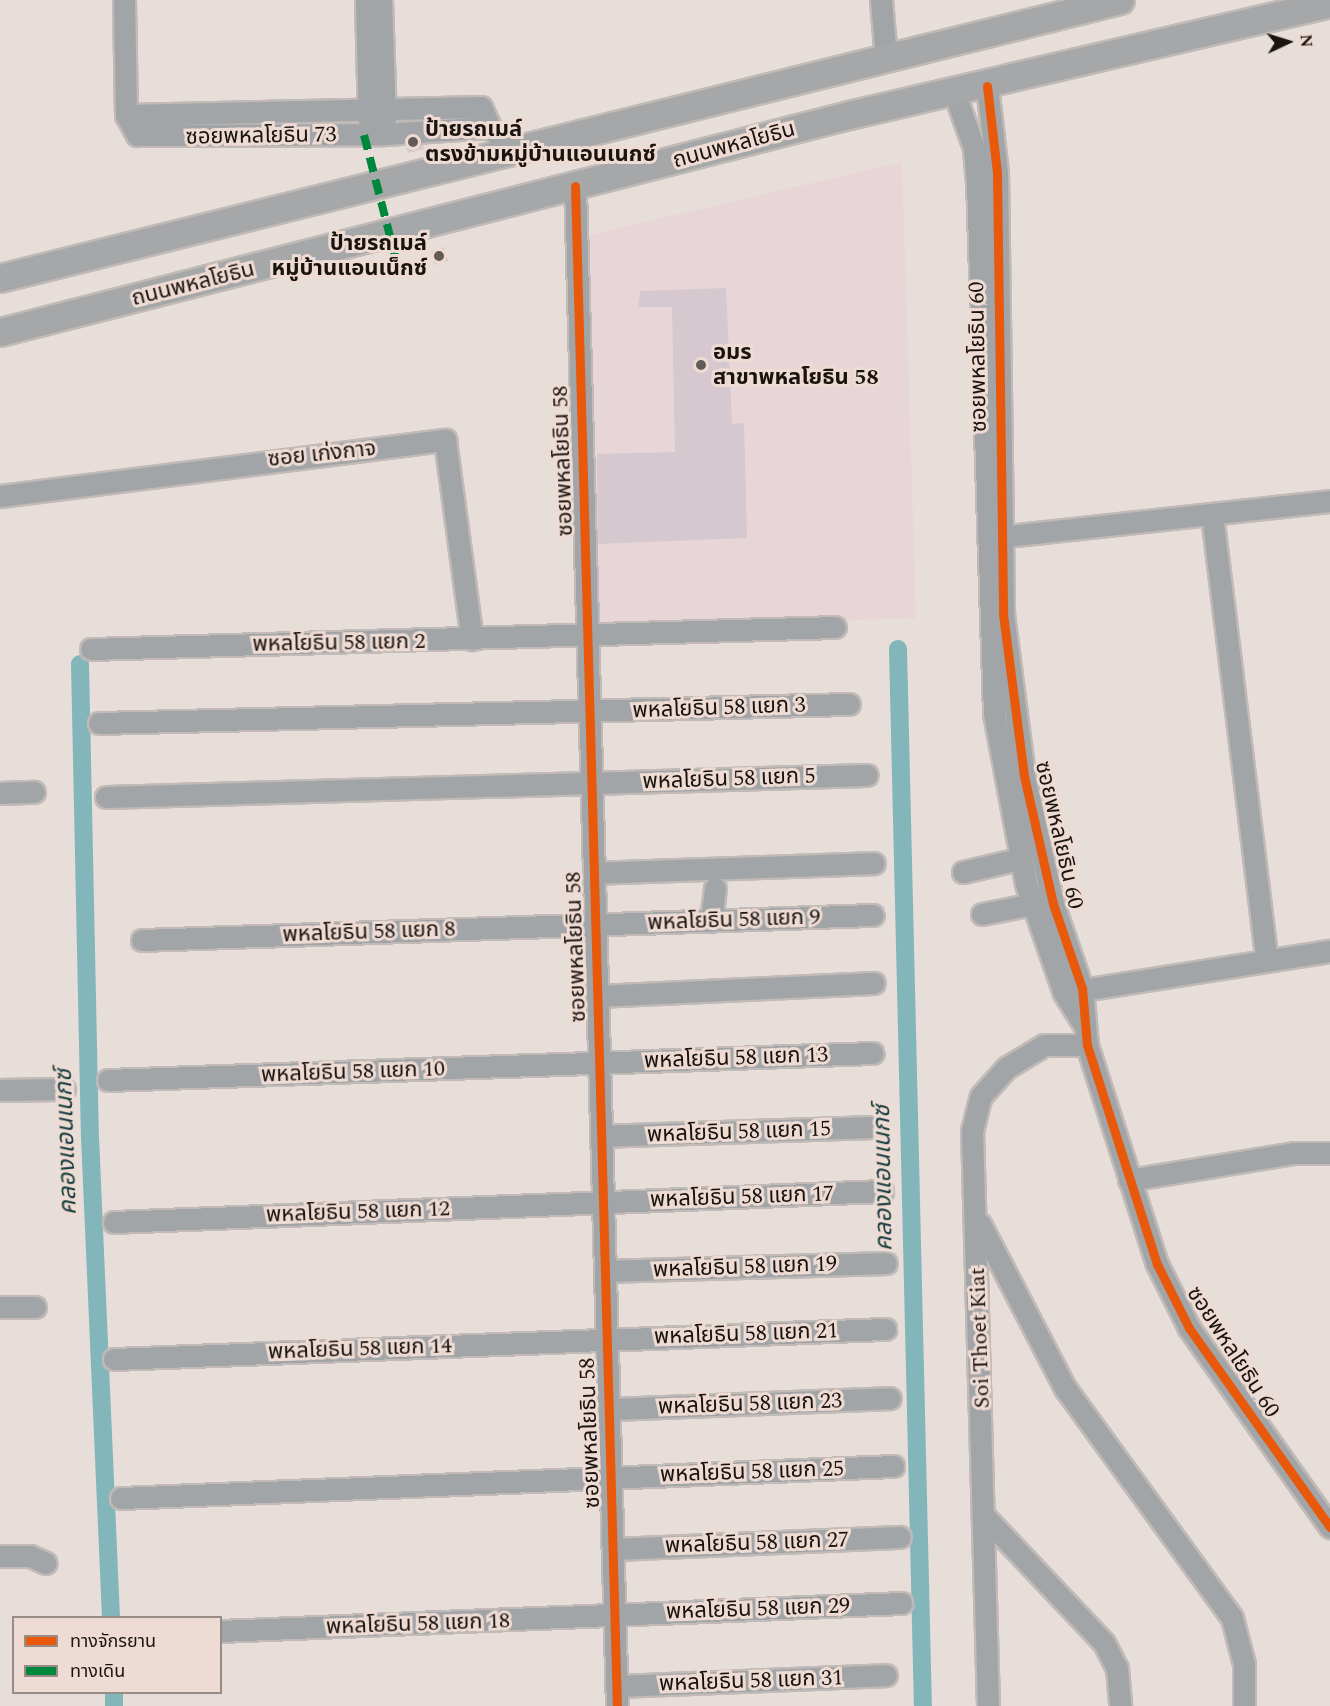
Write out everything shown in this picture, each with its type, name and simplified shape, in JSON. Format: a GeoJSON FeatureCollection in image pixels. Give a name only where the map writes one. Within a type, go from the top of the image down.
{"type":"FeatureCollection","features":[{"type":"Feature","properties":{"kind":"main road","name":"ถนนพหลโยธิน"},"geometry":{"type":"LineString","coordinates":[[0,278],[886,57],[1042,10],[1120,0]]}},
{"type":"Feature","properties":{"kind":"main road","name":"ถนนพหลโยธิน"},"geometry":{"type":"LineString","coordinates":[[0,332],[954,92],[1330,3]]}},
{"type":"Feature","properties":{"kind":"street"},"geometry":{"type":"LineString","coordinates":[[124,0],[126,115],[377,106],[481,107],[490,127],[512,151]]}},
{"type":"Feature","properties":{"kind":"street"},"geometry":{"type":"LineString","coordinates":[[366,0],[377,106]]}},
{"type":"Feature","properties":{"kind":"street"},"geometry":{"type":"LineString","coordinates":[[377,134],[381,0]]}},
{"type":"Feature","properties":{"kind":"street"},"geometry":{"type":"LineString","coordinates":[[881,0],[886,57]]}},
{"type":"Feature","properties":{"kind":"street","name":"ซอยพหลโยธิน 60"},"geometry":{"type":"LineString","coordinates":[[987,86],[997,173],[992,498]]}},
{"type":"Feature","properties":{"kind":"street","name":"ซอยพหลโยธิน 60"},"geometry":{"type":"LineString","coordinates":[[954,92],[974,148],[977,182],[992,498],[994,713],[1019,859],[1033,904],[1073,991]]}},
{"type":"Feature","properties":{"kind":"street","name":"ซอยพหลโยธิน 73"},"geometry":{"type":"LineString","coordinates":[[126,115],[129,129],[148,138],[377,134],[490,127]]}},
{"type":"Feature","properties":{"kind":"street","name":"ซอยพหลโยธิน 58"},"geometry":{"type":"LineString","coordinates":[[575,186],[617,1696]]}},
{"type":"Feature","properties":{"kind":"street","name":"ซอย เก่งกาจ"},"geometry":{"type":"LineString","coordinates":[[0,496],[445,440],[472,639]]}},
{"type":"Feature","properties":{"kind":"street"},"geometry":{"type":"LineString","coordinates":[[993,537],[1330,501]]}},
{"type":"Feature","properties":{"kind":"street"},"geometry":{"type":"LineString","coordinates":[[1212,515],[1267,961]]}},
{"type":"Feature","properties":{"kind":"street","name":"ซอยพหลโยธิน 60"},"geometry":{"type":"LineString","coordinates":[[993,537],[1024,776],[1087,1045],[1157,1264],[1189,1328],[1330,1527]]}},
{"type":"Feature","properties":{"kind":"street","name":"พหลโยธิน 58 แยก 2"},"geometry":{"type":"LineString","coordinates":[[91,649],[835,627]]}},
{"type":"Feature","properties":{"kind":"street","name":"พหลโยธิน 58 แยก 3"},"geometry":{"type":"LineString","coordinates":[[99,723],[849,704]]}},
{"type":"Feature","properties":{"kind":"street","name":"พหลโยธิน 58 แยก 5"},"geometry":{"type":"LineString","coordinates":[[106,796],[867,775]]}},
{"type":"Feature","properties":{"kind":"street"},"geometry":{"type":"LineString","coordinates":[[0,793],[34,792]]}},
{"type":"Feature","properties":{"kind":"street"},"geometry":{"type":"LineString","coordinates":[[963,872],[1019,859]]}},
{"type":"Feature","properties":{"kind":"street"},"geometry":{"type":"LineString","coordinates":[[594,873],[874,863]]}},
{"type":"Feature","properties":{"kind":"street"},"geometry":{"type":"LineString","coordinates":[[711,921],[715,888]]}},
{"type":"Feature","properties":{"kind":"street"},"geometry":{"type":"LineString","coordinates":[[982,914],[1033,904]]}},
{"type":"Feature","properties":{"kind":"street","name":"พหลโยธิน 58 แยก 9"},"geometry":{"type":"LineString","coordinates":[[595,924],[873,915]]}},
{"type":"Feature","properties":{"kind":"street","name":"พหลโยธิน 58 แยก 8"},"geometry":{"type":"LineString","coordinates":[[142,940],[595,924]]}},
{"type":"Feature","properties":{"kind":"street"},"geometry":{"type":"LineString","coordinates":[[1073,991],[1330,951]]}},
{"type":"Feature","properties":{"kind":"street"},"geometry":{"type":"LineString","coordinates":[[597,996],[874,983]]}},
{"type":"Feature","properties":{"kind":"street","name":"Soi Thoet Kiat"},"geometry":{"type":"LineString","coordinates":[[988,1706],[977,1218],[972,1131],[981,1096],[1006,1068],[1044,1045],[1087,1045]]}},
{"type":"Feature","properties":{"kind":"street","name":"พหลโยธิน 58 แยก 13"},"geometry":{"type":"LineString","coordinates":[[599,1064],[873,1053]]}},
{"type":"Feature","properties":{"kind":"street","name":"พหลโยธิน 58 แยก 10"},"geometry":{"type":"LineString","coordinates":[[108,1080],[599,1064]]}},
{"type":"Feature","properties":{"kind":"street"},"geometry":{"type":"LineString","coordinates":[[0,1090],[64,1089]]}},
{"type":"Feature","properties":{"kind":"street","name":"พหลโยธิน 58 แยก 15"},"geometry":{"type":"LineString","coordinates":[[601,1136],[878,1127]]}},
{"type":"Feature","properties":{"kind":"street"},"geometry":{"type":"LineString","coordinates":[[1129,1180],[1294,1153],[1330,1153]]}},
{"type":"Feature","properties":{"kind":"street","name":"พหลโยธิน 58 แยก 17"},"geometry":{"type":"LineString","coordinates":[[603,1203],[882,1191]]}},
{"type":"Feature","properties":{"kind":"street","name":"พหลโยธิน 58 แยก 12"},"geometry":{"type":"LineString","coordinates":[[114,1222],[603,1203]]}},
{"type":"Feature","properties":{"kind":"street"},"geometry":{"type":"LineString","coordinates":[[977,1218],[1065,1388],[1232,1617],[1244,1664],[1244,1706]]}},
{"type":"Feature","properties":{"kind":"street","name":"พหลโยธิน 58 แยก 19"},"geometry":{"type":"LineString","coordinates":[[605,1271],[886,1263]]}},
{"type":"Feature","properties":{"kind":"street"},"geometry":{"type":"LineString","coordinates":[[0,1307],[36,1307]]}},
{"type":"Feature","properties":{"kind":"street","name":"พหลโยธิน 58 แยก 21"},"geometry":{"type":"LineString","coordinates":[[607,1340],[885,1329]]}},
{"type":"Feature","properties":{"kind":"street","name":"พหลโยธิน 58 แยก 14"},"geometry":{"type":"LineString","coordinates":[[114,1359],[607,1340]]}},
{"type":"Feature","properties":{"kind":"street","name":"พหลโยธิน 58 แยก 23"},"geometry":{"type":"LineString","coordinates":[[609,1409],[891,1398]]}},
{"type":"Feature","properties":{"kind":"street","name":"พหลโยธิน 58 แยก 25"},"geometry":{"type":"LineString","coordinates":[[121,1498],[893,1466]]}},
{"type":"Feature","properties":{"kind":"street"},"geometry":{"type":"LineString","coordinates":[[983,1515],[1104,1643],[1117,1668],[1120,1706]]}},
{"type":"Feature","properties":{"kind":"street","name":"พหลโยธิน 58 แยก 27"},"geometry":{"type":"LineString","coordinates":[[613,1549],[900,1537]]}},
{"type":"Feature","properties":{"kind":"street"},"geometry":{"type":"LineString","coordinates":[[0,1556],[30,1556],[46,1563]]}},
{"type":"Feature","properties":{"kind":"street","name":"พหลโยธิน 58 แยก 29"},"geometry":{"type":"LineString","coordinates":[[615,1616],[901,1603]]}},
{"type":"Feature","properties":{"kind":"street","name":"พหลโยธิน 58 แยก 18"},"geometry":{"type":"LineString","coordinates":[[222,1631],[615,1616]]}},
{"type":"Feature","properties":{"kind":"street","name":"พหลโยธิน 58 แยก 31"},"geometry":{"type":"LineString","coordinates":[[617,1696],[886,1675]]}},
{"type":"Feature","properties":{"kind":"shaded area"},"geometry":{"type":"Polygon","coordinates":[[[902,162],[916,618],[595,629],[585,236],[902,162]]]}},
{"type":"Feature","properties":{"kind":"building"},"geometry":{"type":"Polygon","coordinates":[[[423,144],[424,149],[408,153],[406,145],[423,144]]]}},
{"type":"Feature","properties":{"kind":"building"},"geometry":{"type":"Polygon","coordinates":[[[444,247],[448,261],[434,265],[431,251],[444,247]]]}},
{"type":"Feature","properties":{"kind":"building","name":"อมร สาขาพหลโยธิน 58"},"geometry":{"type":"Polygon","coordinates":[[[726,288],[732,424],[744,423],[747,538],[598,544],[597,454],[675,452],[672,307],[638,307],[640,291],[726,288]]]}},
{"type":"Feature","properties":{"kind":"waterway","name":"คลองแอนเนกซ์"},"geometry":{"type":"LineString","coordinates":[[898,649],[923,1706]]}},
{"type":"Feature","properties":{"kind":"waterway","name":"คลองแอนเนกซ์"},"geometry":{"type":"LineString","coordinates":[[80,664],[90,1137],[111,1616]]}},
{"type":"Feature","properties":{"kind":"waterway","name":"คลองแอนเนกซ์"},"geometry":{"type":"LineString","coordinates":[[114,1694],[114,1706]]}},
{"type":"Feature","properties":{"kind":"marked path"},"geometry":{"type":"LineString","coordinates":[[364,135],[400,275]]}},
{"type":"Feature","properties":{"kind":"cycle path"},"geometry":{"type":"LineString","coordinates":[[987,86],[997,173],[1003,614],[1024,776],[1053,904],[1082,988],[1087,1045],[1157,1264],[1189,1328],[1330,1527]]}},
{"type":"Feature","properties":{"kind":"cycle path"},"geometry":{"type":"LineString","coordinates":[[575,186],[617,1706]]}},
{"type":"Feature","properties":{"kind":"place","name":"ป้ายรถเมล์ ตรงข้ามหมู่บ้านแอนเนกซ์"},"geometry":{"type":"Point","coordinates":[413,142]}},
{"type":"Feature","properties":{"kind":"place","name":"ป้ายรถเมล์ หมู่บ้านแอนเน็กซ์"},"geometry":{"type":"Point","coordinates":[439,256]}},
{"type":"Feature","properties":{"kind":"place","name":"อมร สาขาพหลโยธิน 58"},"geometry":{"type":"Point","coordinates":[701,365]}}]}
